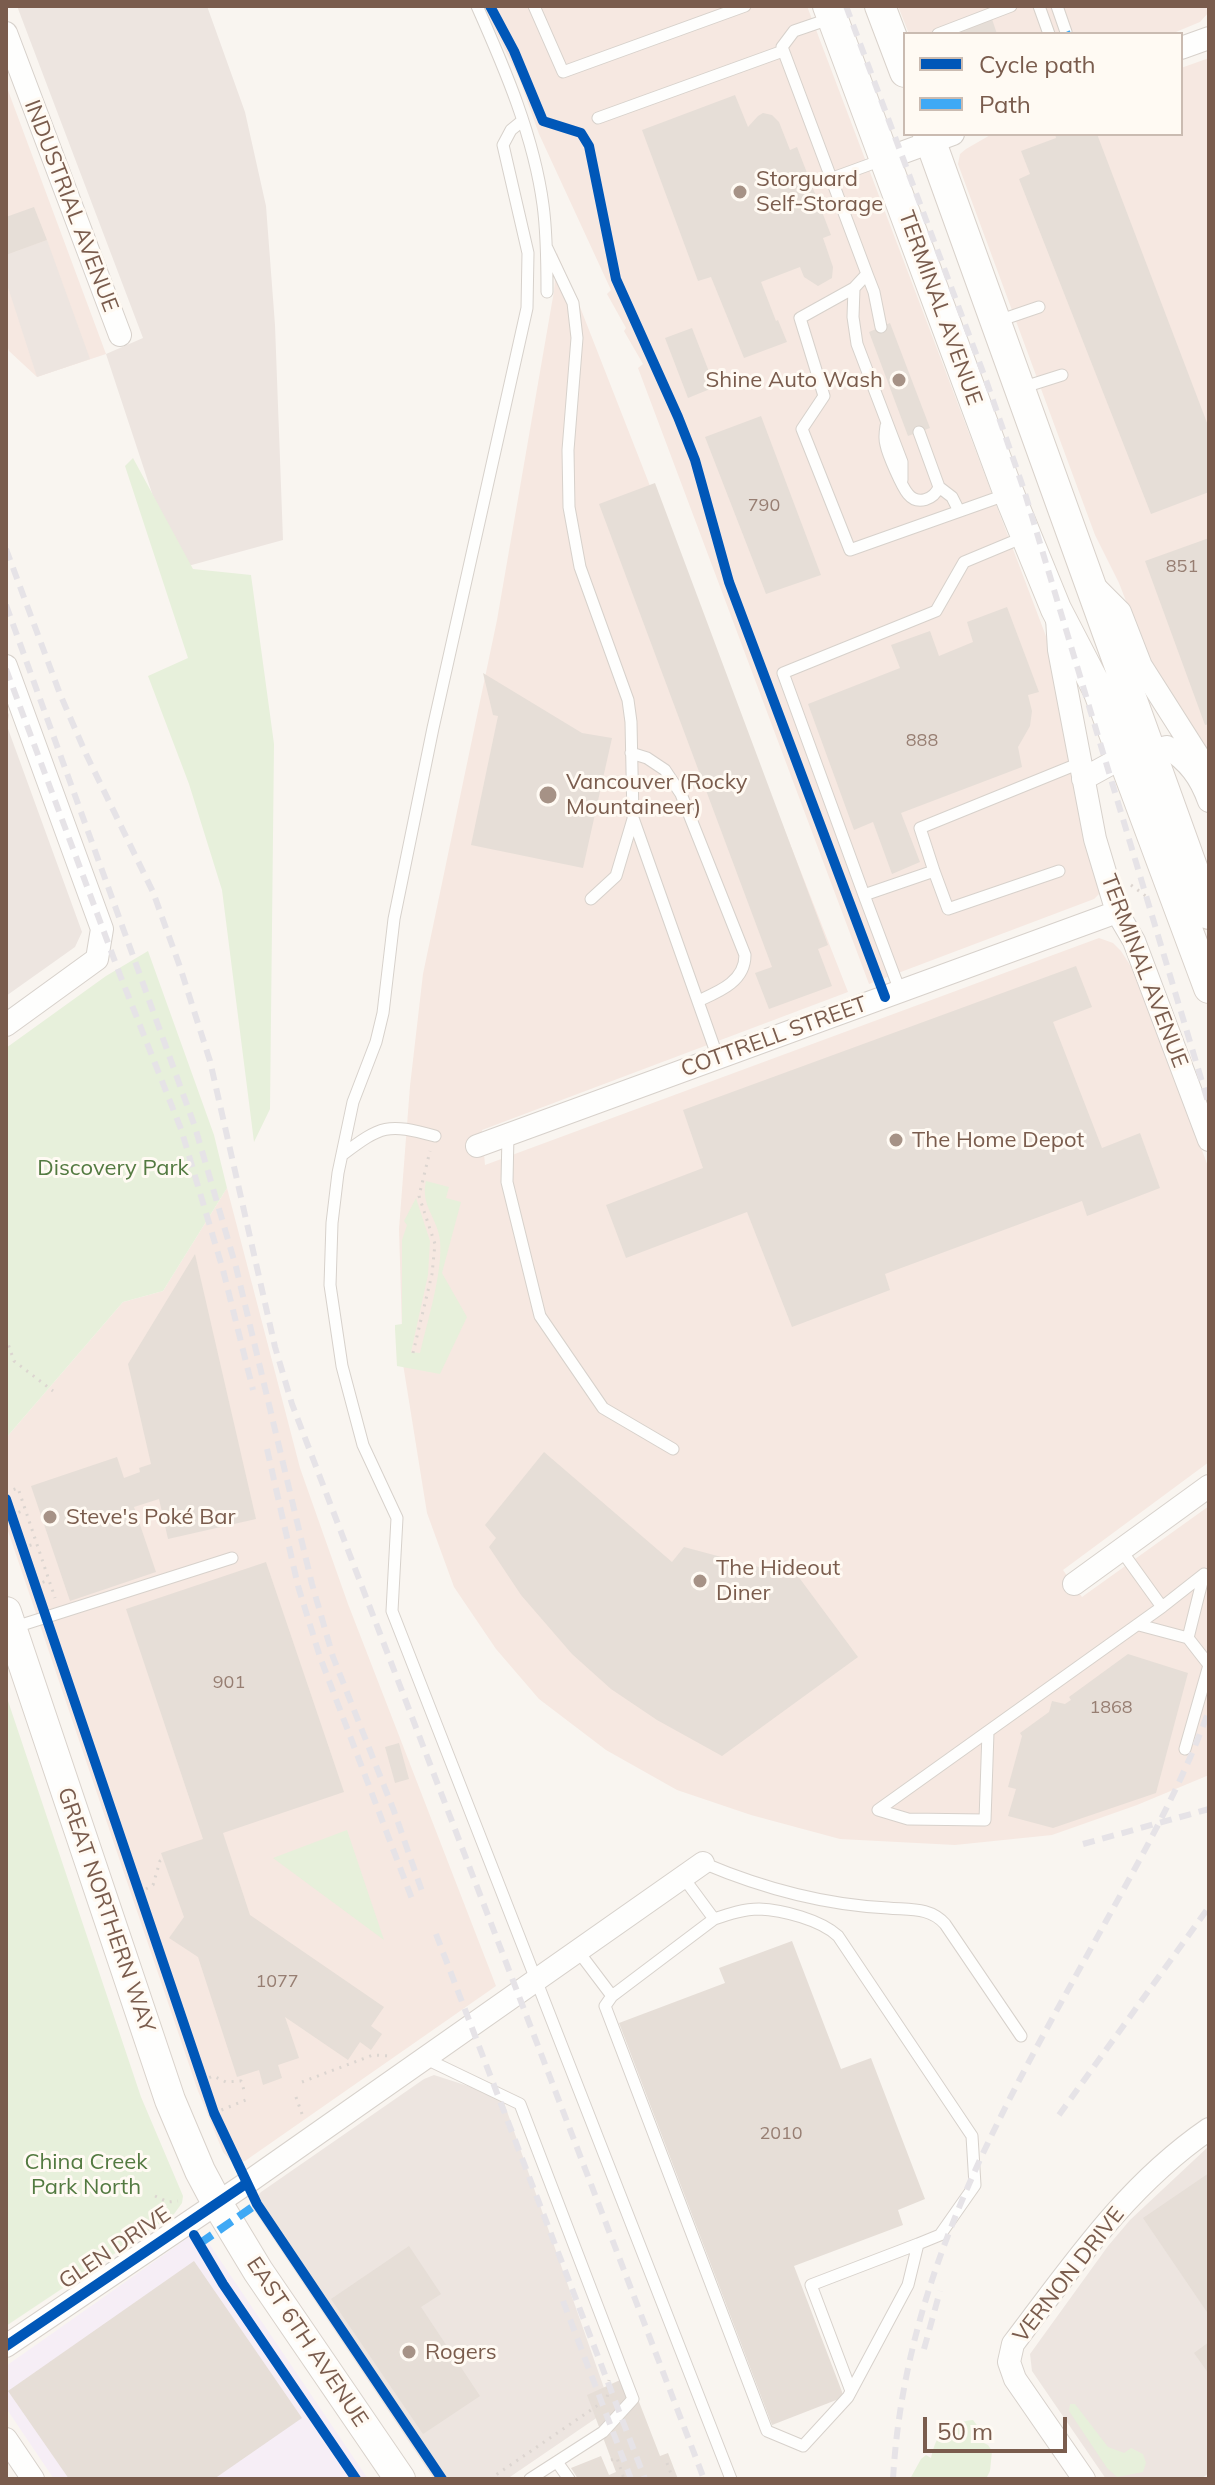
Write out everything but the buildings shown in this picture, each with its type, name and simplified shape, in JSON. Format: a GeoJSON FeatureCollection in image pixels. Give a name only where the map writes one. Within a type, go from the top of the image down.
{"type":"FeatureCollection","features":[{"type":"Feature","properties":{"kind":"main road"},"geometry":{"type":"LineString","coordinates":[[880,6],[903,61]]}},
{"type":"Feature","properties":{"kind":"main road","name":"TERMINAL AVENUE"},"geometry":{"type":"LineString","coordinates":[[830,12],[1009,494],[1056,609],[1136,754],[1209,914]]}},
{"type":"Feature","properties":{"kind":"main road","name":"TERMINAL AVENUE"},"geometry":{"type":"LineString","coordinates":[[937,137],[996,322],[1089,581],[1136,754],[1209,988]]}},
{"type":"Feature","properties":{"kind":"main road","name":"GREAT NORTHERN WAY"},"geometry":{"type":"LineString","coordinates":[[9,1620],[170,2100],[217,2203]]}},
{"type":"Feature","properties":{"kind":"main road","name":"EAST 6TH AVENUE"},"geometry":{"type":"LineString","coordinates":[[217,2203],[258,2271],[400,2479]]}},
{"type":"Feature","properties":{"kind":"street","name":"INDUSTRIAL AVENUE"},"geometry":{"type":"LineString","coordinates":[[7,38],[120,335]]}},
{"type":"Feature","properties":{"kind":"street"},"geometry":{"type":"LineString","coordinates":[[1183,47],[1209,38]]}},
{"type":"Feature","properties":{"kind":"street"},"geometry":{"type":"LineString","coordinates":[[885,159],[937,137]]}},
{"type":"Feature","properties":{"kind":"street","name":"TERMINAL AVENUE"},"geometry":{"type":"LineString","coordinates":[[1089,581],[1120,612],[1141,666],[1209,773]]}},
{"type":"Feature","properties":{"kind":"street","name":"TERMINAL AVENUE"},"geometry":{"type":"LineString","coordinates":[[1056,609],[1059,650],[1095,839],[1117,912],[1134,941],[1209,1140]]}},
{"type":"Feature","properties":{"kind":"street"},"geometry":{"type":"LineString","coordinates":[[6,666],[102,929],[97,959],[6,1025]]}},
{"type":"Feature","properties":{"kind":"street"},"geometry":{"type":"LineString","coordinates":[[1082,771],[1167,747],[1185,759],[1195,771],[1209,801]]}},
{"type":"Feature","properties":{"kind":"street","name":"COTTRELL STREET"},"geometry":{"type":"LineString","coordinates":[[477,1146],[1117,912]]}},
{"type":"Feature","properties":{"kind":"street"},"geometry":{"type":"LineString","coordinates":[[1074,1584],[1209,1486]]}},
{"type":"Feature","properties":{"kind":"street","name":"GLEN DRIVE"},"geometry":{"type":"LineString","coordinates":[[6,2346],[217,2203],[703,1863]]}},
{"type":"Feature","properties":{"kind":"street","name":"VERNON DRIVE"},"geometry":{"type":"LineString","coordinates":[[1084,2479],[1015,2379],[1009,2362],[1013,2344],[1106,2220],[1177,2151],[1209,2129]]}},
{"type":"Feature","properties":{"kind":"street"},"geometry":{"type":"LineString","coordinates":[[6,2439],[33,2479]]}},
{"type":"Feature","properties":{"kind":"lane"},"geometry":{"type":"LineString","coordinates":[[477,6],[501,59],[522,121],[542,202],[547,248],[547,292]]}},
{"type":"Feature","properties":{"kind":"lane"},"geometry":{"type":"LineString","coordinates":[[534,6],[563,72],[745,6]]}},
{"type":"Feature","properties":{"kind":"lane"},"geometry":{"type":"LineString","coordinates":[[943,32],[1011,6]]}},
{"type":"Feature","properties":{"kind":"lane"},"geometry":{"type":"LineString","coordinates":[[1039,6],[1048,32]]}},
{"type":"Feature","properties":{"kind":"lane"},"geometry":{"type":"LineString","coordinates":[[1057,6],[1066,32]]}},
{"type":"Feature","properties":{"kind":"lane"},"geometry":{"type":"LineString","coordinates":[[830,12],[794,31],[782,47],[874,292],[881,327]]}},
{"type":"Feature","properties":{"kind":"lane"},"geometry":{"type":"LineString","coordinates":[[598,118],[783,51]]}},
{"type":"Feature","properties":{"kind":"lane"},"geometry":{"type":"LineString","coordinates":[[522,121],[511,130],[503,145],[528,253],[527,308],[433,728],[394,919],[383,1013],[376,1042],[353,1102],[342,1155],[332,1223],[330,1285],[342,1366],[363,1445],[397,1518],[392,1611],[731,2479]]}},
{"type":"Feature","properties":{"kind":"lane"},"geometry":{"type":"LineString","coordinates":[[830,179],[885,159]]}},
{"type":"Feature","properties":{"kind":"lane"},"geometry":{"type":"LineString","coordinates":[[547,248],[573,303],[577,338],[568,450],[569,507],[580,567],[628,700],[633,818],[718,1058]]}},
{"type":"Feature","properties":{"kind":"lane"},"geometry":{"type":"LineString","coordinates":[[867,274],[854,288],[800,318],[824,396],[802,429],[850,550],[1009,494]]}},
{"type":"Feature","properties":{"kind":"lane"},"geometry":{"type":"LineString","coordinates":[[854,288],[853,317],[857,344],[886,425],[884,442],[908,494],[917,500],[929,499],[939,487]]}},
{"type":"Feature","properties":{"kind":"lane"},"geometry":{"type":"LineString","coordinates":[[996,322],[1039,307]]}},
{"type":"Feature","properties":{"kind":"lane"},"geometry":{"type":"LineString","coordinates":[[1020,388],[1062,375]]}},
{"type":"Feature","properties":{"kind":"lane"},"geometry":{"type":"LineString","coordinates":[[919,432],[939,487],[952,497],[959,511]]}},
{"type":"Feature","properties":{"kind":"lane"},"geometry":{"type":"LineString","coordinates":[[900,991],[783,673],[936,611],[964,562],[1026,536]]}},
{"type":"Feature","properties":{"kind":"lane"},"geometry":{"type":"LineString","coordinates":[[631,753],[647,758],[665,770],[681,794],[745,955],[745,964],[733,983],[698,1001]]}},
{"type":"Feature","properties":{"kind":"lane"},"geometry":{"type":"LineString","coordinates":[[1059,871],[948,909],[920,828],[1082,771]]}},
{"type":"Feature","properties":{"kind":"lane"},"geometry":{"type":"LineString","coordinates":[[591,899],[616,876],[633,818]]}},
{"type":"Feature","properties":{"kind":"lane"},"geometry":{"type":"LineString","coordinates":[[864,895],[934,871]]}},
{"type":"Feature","properties":{"kind":"lane"},"geometry":{"type":"LineString","coordinates":[[342,1155],[366,1137],[388,1128],[400,1127],[435,1136]]}},
{"type":"Feature","properties":{"kind":"lane"},"geometry":{"type":"LineString","coordinates":[[508,1134],[507,1182],[540,1316],[603,1408],[673,1449]]}},
{"type":"Feature","properties":{"kind":"lane"},"geometry":{"type":"LineString","coordinates":[[1121,1550],[1162,1607]]}},
{"type":"Feature","properties":{"kind":"lane"},"geometry":{"type":"LineString","coordinates":[[9,1620],[60,1613],[232,1558]]}},
{"type":"Feature","properties":{"kind":"lane"},"geometry":{"type":"LineString","coordinates":[[988,1732],[985,1820],[908,1819],[878,1810],[952,1758],[988,1732],[1139,1625],[1204,1574],[1188,1638]]}},
{"type":"Feature","properties":{"kind":"lane"},"geometry":{"type":"LineString","coordinates":[[1139,1625],[1188,1638],[1209,1665],[1185,1749]]}},
{"type":"Feature","properties":{"kind":"lane"},"geometry":{"type":"LineString","coordinates":[[703,1863],[738,1878],[817,1899],[936,1914],[1021,2036]]}},
{"type":"Feature","properties":{"kind":"lane"},"geometry":{"type":"LineString","coordinates":[[683,1877],[714,1919]]}},
{"type":"Feature","properties":{"kind":"lane"},"geometry":{"type":"LineString","coordinates":[[851,2391],[811,2285],[940,2235],[975,2185],[972,2136],[838,1936],[826,1925],[760,1909],[714,1919],[612,1996],[605,2006],[767,2431],[803,2446],[851,2391],[908,2285],[918,2244]]}},
{"type":"Feature","properties":{"kind":"lane"},"geometry":{"type":"LineString","coordinates":[[578,1951],[612,1996]]}},
{"type":"Feature","properties":{"kind":"lane"},"geometry":{"type":"LineString","coordinates":[[422,2057],[520,2104],[633,2399],[603,2432],[530,2479]]}},
{"type":"Feature","properties":{"kind":"lane"},"geometry":{"type":"LineString","coordinates":[[557,2462],[569,2479]]}},
{"type":"Feature","properties":{"kind":"path"},"geometry":{"type":"LineString","coordinates":[[413,1353],[427,1301],[435,1244],[419,1196],[435,1136]]}},
{"type":"Feature","properties":{"kind":"path"},"geometry":{"type":"LineString","coordinates":[[6,1338],[14,1361],[53,1391]]}},
{"type":"Feature","properties":{"kind":"path"},"geometry":{"type":"LineString","coordinates":[[6,1492],[18,1488],[60,1613]]}},
{"type":"Feature","properties":{"kind":"path"},"geometry":{"type":"LineString","coordinates":[[11,1515],[25,1510]]}},
{"type":"Feature","properties":{"kind":"path"},"geometry":{"type":"LineString","coordinates":[[22,1548],[37,1543]]}},
{"type":"Feature","properties":{"kind":"path"},"geometry":{"type":"LineString","coordinates":[[35,1585],[49,1580]]}},
{"type":"Feature","properties":{"kind":"path"},"geometry":{"type":"LineString","coordinates":[[139,1893],[153,1885],[163,1859]]}},
{"type":"Feature","properties":{"kind":"path"},"geometry":{"type":"LineString","coordinates":[[302,2082],[373,2055],[391,2056]]}},
{"type":"Feature","properties":{"kind":"path"},"geometry":{"type":"LineString","coordinates":[[202,2081],[213,2076],[226,2082],[241,2081],[244,2090],[248,2089]]}},
{"type":"Feature","properties":{"kind":"path"},"geometry":{"type":"LineString","coordinates":[[296,2097],[302,2114]]}},
{"type":"Feature","properties":{"kind":"path"},"geometry":{"type":"LineString","coordinates":[[214,2113],[251,2098]]}},
{"type":"Feature","properties":{"kind":"path"},"geometry":{"type":"LineString","coordinates":[[155,2196],[168,2202],[178,2201]]}},
{"type":"Feature","properties":{"kind":"path"},"geometry":{"type":"LineString","coordinates":[[490,2479],[607,2399],[609,2375]]}},
{"type":"Feature","properties":{"kind":"path"},"geometry":{"type":"LineString","coordinates":[[611,2460],[617,2458],[624,2479]]}},
{"type":"Feature","properties":{"kind":"path"},"geometry":{"type":"LineString","coordinates":[[667,2463],[673,2479]]}},
{"type":"Feature","properties":{"kind":"shaded area"},"geometry":{"type":"Polygon","coordinates":[[[17,6],[207,6],[245,112],[266,206],[275,325],[283,540],[177,569],[106,354],[143,338],[17,6]]]}},
{"type":"Feature","properties":{"kind":"shaded area"},"geometry":{"type":"Polygon","coordinates":[[[483,6],[807,6],[1052,652],[1101,892],[1094,899],[869,984],[638,368],[643,364],[607,294],[611,290],[539,134],[519,78],[483,6]]]}},
{"type":"Feature","properties":{"kind":"shaded area"},"geometry":{"type":"Polygon","coordinates":[[[898,6],[1209,6],[1209,12],[1200,22],[1176,32],[908,32],[898,6]]]}},
{"type":"Feature","properties":{"kind":"shaded area"},"geometry":{"type":"Polygon","coordinates":[[[1209,58],[1209,760],[1150,663],[1119,583],[1095,535],[958,164],[960,154],[989,136],[1183,136],[1183,67],[1209,58]]]}},
{"type":"Feature","properties":{"kind":"shaded area"},"geometry":{"type":"Polygon","coordinates":[[[6,85],[106,354],[37,377],[9,351],[6,342],[6,85]]]}},
{"type":"Feature","properties":{"kind":"shaded area"},"geometry":{"type":"Polygon","coordinates":[[[47,240],[90,359],[37,377],[6,281],[6,255],[47,240]]]}},
{"type":"Feature","properties":{"kind":"shaded area"},"geometry":{"type":"Polygon","coordinates":[[[557,253],[848,992],[482,1130],[485,1165],[1099,938],[1113,943],[1121,951],[1137,976],[1209,1169],[1209,1462],[1063,1570],[1082,1597],[1209,1506],[1209,1775],[1052,1835],[955,1845],[840,1839],[751,1815],[677,1790],[606,1750],[539,1699],[496,1649],[454,1587],[427,1513],[403,1364],[399,1229],[410,1086],[423,974],[497,620],[554,291],[557,253]]]}},
{"type":"Feature","properties":{"kind":"shaded area"},"geometry":{"type":"Polygon","coordinates":[[[6,708],[9,715],[7,726],[82,932],[75,947],[6,996],[6,708]]]}},
{"type":"Feature","properties":{"kind":"shaded area"},"geometry":{"type":"Polygon","coordinates":[[[227,1188],[300,1468],[348,1604],[496,1986],[245,2161],[236,2162],[223,2152],[198,2091],[6,1525],[6,1438],[123,1302],[163,1291],[227,1188]]]}},
{"type":"Feature","properties":{"kind":"shaded area"},"geometry":{"type":"Polygon","coordinates":[[[434,2075],[502,2097],[611,2408],[507,2479],[434,2479],[252,2207],[252,2202],[261,2192],[434,2075]]]}},
{"type":"Feature","properties":{"kind":"shaded area"},"geometry":{"type":"Polygon","coordinates":[[[1209,2146],[1209,2473],[1201,2479],[1106,2479],[1032,2371],[1030,2354],[1130,2220],[1209,2146]]]}},
{"type":"Feature","properties":{"kind":"shaded area"},"geometry":{"type":"Polygon","coordinates":[[[199,2235],[206,2239],[368,2479],[54,2479],[6,2408],[6,2366],[189,2237],[199,2235]]]}},
{"type":"Feature","properties":{"kind":"green space"},"geometry":{"type":"Polygon","coordinates":[[[133,458],[193,569],[251,575],[274,744],[270,1109],[254,1142],[222,890],[189,784],[148,676],[188,658],[125,466],[133,458]]]}},
{"type":"Feature","properties":{"kind":"green space","name":"Discovery Park"},"geometry":{"type":"Polygon","coordinates":[[[148,951],[214,1135],[227,1188],[163,1291],[123,1302],[6,1438],[6,1048],[106,976],[148,951]]]}},
{"type":"Feature","properties":{"kind":"green space"},"geometry":{"type":"Polygon","coordinates":[[[426,1181],[449,1187],[446,1198],[461,1202],[442,1273],[467,1317],[440,1374],[397,1366],[395,1325],[402,1324],[402,1240],[407,1225],[404,1221],[416,1198],[430,1241],[428,1275],[411,1352],[420,1353],[437,1282],[440,1241],[425,1198],[426,1181]]]}},
{"type":"Feature","properties":{"kind":"green space","name":"China Creek Park North"},"geometry":{"type":"Polygon","coordinates":[[[6,1695],[141,2097],[183,2196],[174,2214],[6,2326],[6,1695]]]}},
{"type":"Feature","properties":{"kind":"green space"},"geometry":{"type":"Polygon","coordinates":[[[347,1830],[384,1940],[273,1858],[347,1830]]]}},
{"type":"Feature","properties":{"kind":"green space"},"geometry":{"type":"Polygon","coordinates":[[[1070,2404],[1075,2404],[1108,2447],[1124,2453],[1131,2448],[1143,2454],[1146,2463],[1143,2472],[1117,2477],[1107,2468],[1069,2411],[1070,2404]]]}},
{"type":"Feature","properties":{"kind":"green space"},"geometry":{"type":"Polygon","coordinates":[[[973,2420],[979,2428],[978,2440],[992,2451],[986,2479],[910,2479],[921,2459],[926,2455],[931,2458],[936,2441],[944,2430],[956,2423],[973,2420]]]}},
{"type":"Feature","properties":{"kind":"railway"},"geometry":{"type":"LineString","coordinates":[[846,6],[1024,490],[1209,1105]]}},
{"type":"Feature","properties":{"kind":"railway"},"geometry":{"type":"LineString","coordinates":[[6,549],[60,694],[153,892],[180,967],[210,1061],[275,1347],[292,1404],[704,2479]]}},
{"type":"Feature","properties":{"kind":"railway"},"geometry":{"type":"LineString","coordinates":[[6,605],[195,1127],[236,1267],[312,1584],[333,1657],[394,1811],[424,1897]]}},
{"type":"Feature","properties":{"kind":"railway"},"geometry":{"type":"LineString","coordinates":[[6,669],[181,1129],[223,1270],[253,1390]]}},
{"type":"Feature","properties":{"kind":"railway"},"geometry":{"type":"LineString","coordinates":[[267,1449],[298,1586],[320,1657],[412,1899]]}},
{"type":"Feature","properties":{"kind":"railway"},"geometry":{"type":"LineString","coordinates":[[893,2479],[902,2402],[917,2329],[967,2189],[1032,2056],[1161,1819],[1209,1710]]}},
{"type":"Feature","properties":{"kind":"railway"},"geometry":{"type":"LineString","coordinates":[[1083,1844],[1209,1809]]}},
{"type":"Feature","properties":{"kind":"railway"},"geometry":{"type":"LineString","coordinates":[[1059,2115],[1209,1907]]}},
{"type":"Feature","properties":{"kind":"railway"},"geometry":{"type":"LineString","coordinates":[[436,1934],[645,2479]]}},
{"type":"Feature","properties":{"kind":"railway"},"geometry":{"type":"LineString","coordinates":[[924,2349],[940,2291]]}},
{"type":"Feature","properties":{"kind":"railway"},"geometry":{"type":"LineString","coordinates":[[563,2301],[631,2479]]}},
{"type":"Feature","properties":{"kind":"marked path"},"geometry":{"type":"LineString","coordinates":[[199,2244],[257,2204]]}},
{"type":"Feature","properties":{"kind":"cycle path"},"geometry":{"type":"LineString","coordinates":[[490,6],[514,51],[543,121],[581,133],[589,146],[616,279],[695,460],[729,582],[885,997]]}},
{"type":"Feature","properties":{"kind":"cycle path"},"geometry":{"type":"LineString","coordinates":[[6,1499],[214,2113],[257,2204],[442,2479]]}},
{"type":"Feature","properties":{"kind":"cycle path"},"geometry":{"type":"LineString","coordinates":[[6,2346],[247,2183]]}},
{"type":"Feature","properties":{"kind":"cycle path"},"geometry":{"type":"LineString","coordinates":[[194,2235],[223,2284],[356,2479]]}},
{"type":"Feature","properties":{"kind":"place","name":"Storguard Self-Storage"},"geometry":{"type":"Point","coordinates":[740,192]}},
{"type":"Feature","properties":{"kind":"place","name":"Shine Auto Wash"},"geometry":{"type":"Point","coordinates":[899,380]}},
{"type":"Feature","properties":{"kind":"place","name":"Vancouver (Rocky Mountaineer)"},"geometry":{"type":"Point","coordinates":[548,795]}},
{"type":"Feature","properties":{"kind":"place","name":"The Home Depot"},"geometry":{"type":"Point","coordinates":[896,1140]}},
{"type":"Feature","properties":{"kind":"place","name":"Steve's Poké Bar"},"geometry":{"type":"Point","coordinates":[50,1517]}},
{"type":"Feature","properties":{"kind":"place","name":"The Hideout Diner"},"geometry":{"type":"Point","coordinates":[700,1581]}},
{"type":"Feature","properties":{"kind":"place","name":"Rogers"},"geometry":{"type":"Point","coordinates":[409,2352]}}]}
